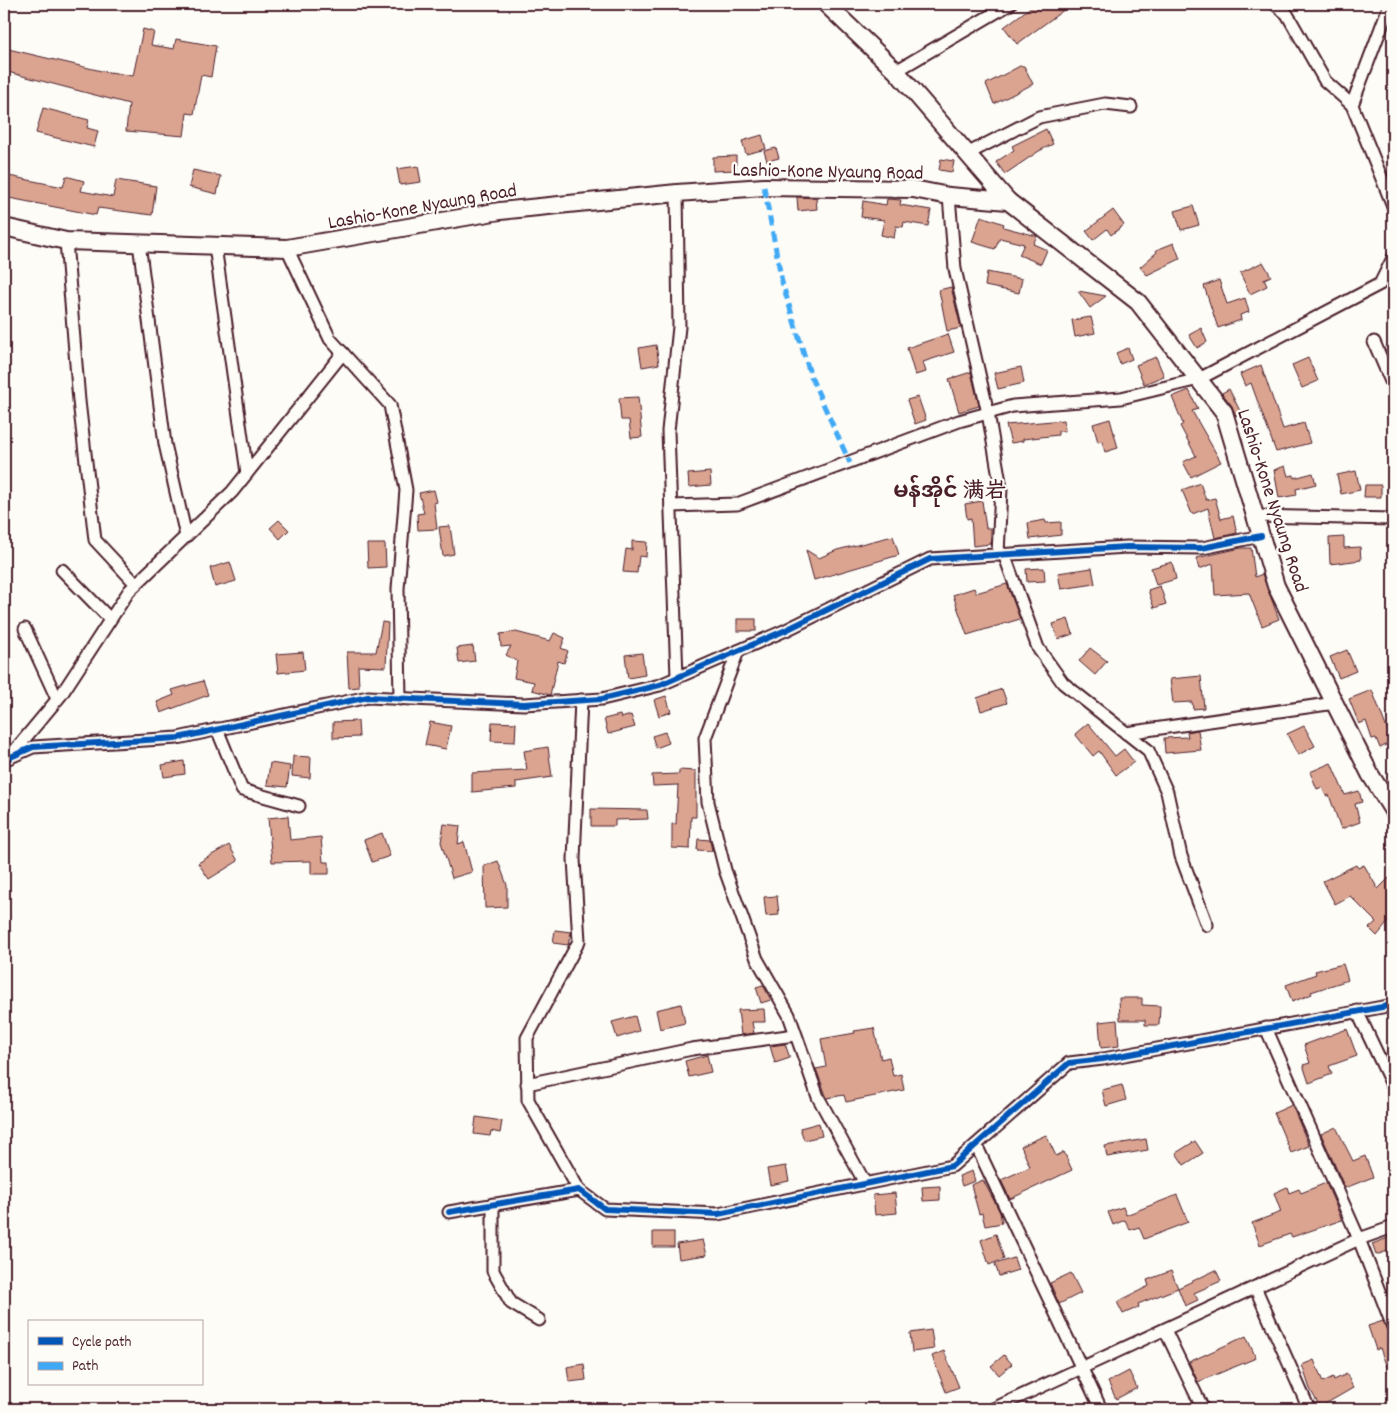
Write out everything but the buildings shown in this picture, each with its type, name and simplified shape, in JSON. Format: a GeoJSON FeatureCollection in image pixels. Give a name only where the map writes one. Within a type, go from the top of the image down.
{"type":"FeatureCollection","features":[{"type":"Feature","properties":{"kind":"main road"},"geometry":{"type":"LineString","coordinates":[[826,4],[896,71],[1008,201]]}},
{"type":"Feature","properties":{"kind":"main road","name":"Lashio-Kone Nyaung Road"},"geometry":{"type":"LineString","coordinates":[[4,227],[66,241],[287,248],[500,211],[677,193],[764,188],[914,189],[949,196],[1008,201],[1138,302],[1224,412],[1276,586],[1370,774],[1393,811]]}},
{"type":"Feature","properties":{"kind":"street"},"geometry":{"type":"LineString","coordinates":[[896,71],[1010,4]]}},
{"type":"Feature","properties":{"kind":"street"},"geometry":{"type":"LineString","coordinates":[[1275,4],[1287,14],[1325,81],[1352,105],[1393,206]]}},
{"type":"Feature","properties":{"kind":"street"},"geometry":{"type":"LineString","coordinates":[[1352,105],[1390,4]]}},
{"type":"Feature","properties":{"kind":"street"},"geometry":{"type":"LineString","coordinates":[[967,154],[1039,117],[1105,104],[1131,106]]}},
{"type":"Feature","properties":{"kind":"street"},"geometry":{"type":"LineString","coordinates":[[677,193],[679,327],[668,432],[677,677]]}},
{"type":"Feature","properties":{"kind":"street"},"geometry":{"type":"LineString","coordinates":[[949,196],[955,268],[988,413],[1000,488],[1001,554],[1038,648],[1063,683],[1148,750],[1167,792],[1181,856],[1207,925]]}},
{"type":"Feature","properties":{"kind":"street"},"geometry":{"type":"LineString","coordinates":[[66,241],[79,401],[95,540],[136,584]]}},
{"type":"Feature","properties":{"kind":"street"},"geometry":{"type":"LineString","coordinates":[[139,243],[166,444],[186,536]]}},
{"type":"Feature","properties":{"kind":"street"},"geometry":{"type":"LineString","coordinates":[[215,246],[247,474]]}},
{"type":"Feature","properties":{"kind":"street"},"geometry":{"type":"LineString","coordinates":[[287,248],[330,339],[390,405],[406,490],[398,589],[400,699]]}},
{"type":"Feature","properties":{"kind":"street"},"geometry":{"type":"LineString","coordinates":[[671,506],[737,504],[959,420],[1013,406],[1121,398],[1199,379],[1380,284],[1393,258]]}},
{"type":"Feature","properties":{"kind":"street"},"geometry":{"type":"LineString","coordinates":[[1374,342],[1393,386]]}},
{"type":"Feature","properties":{"kind":"street"},"geometry":{"type":"LineString","coordinates":[[6,759],[57,699],[129,591],[232,492],[343,353]]}},
{"type":"Feature","properties":{"kind":"street"},"geometry":{"type":"LineString","coordinates":[[1255,516],[1393,518]]}},
{"type":"Feature","properties":{"kind":"street"},"geometry":{"type":"LineString","coordinates":[[6,759],[33,747],[178,738],[368,697],[524,704],[602,699],[660,684],[738,651],[795,626],[930,559],[1127,547],[1202,548],[1261,536]]}},
{"type":"Feature","properties":{"kind":"street"},"geometry":{"type":"LineString","coordinates":[[62,570],[110,619]]}},
{"type":"Feature","properties":{"kind":"street"},"geometry":{"type":"LineString","coordinates":[[25,629],[57,699]]}},
{"type":"Feature","properties":{"kind":"street"},"geometry":{"type":"LineString","coordinates":[[738,651],[705,738],[708,802],[724,870],[757,959],[789,1015],[818,1097],[865,1183]]}},
{"type":"Feature","properties":{"kind":"street"},"geometry":{"type":"LineString","coordinates":[[581,700],[574,859],[579,941],[526,1038],[528,1100],[579,1190],[605,1209],[718,1214],[952,1166],[1069,1063],[1103,1059],[1393,1004]]}},
{"type":"Feature","properties":{"kind":"street"},"geometry":{"type":"LineString","coordinates":[[1126,733],[1335,704]]}},
{"type":"Feature","properties":{"kind":"street"},"geometry":{"type":"LineString","coordinates":[[217,729],[242,790],[299,806]]}},
{"type":"Feature","properties":{"kind":"street"},"geometry":{"type":"LineString","coordinates":[[1357,1011],[1393,1087]]}},
{"type":"Feature","properties":{"kind":"street"},"geometry":{"type":"LineString","coordinates":[[1266,1028],[1359,1239],[1393,1327]]}},
{"type":"Feature","properties":{"kind":"street"},"geometry":{"type":"LineString","coordinates":[[528,1084],[692,1049],[795,1035]]}},
{"type":"Feature","properties":{"kind":"street"},"geometry":{"type":"LineString","coordinates":[[976,1145],[1101,1409]]}},
{"type":"Feature","properties":{"kind":"street"},"geometry":{"type":"LineString","coordinates":[[449,1212],[579,1190]]}},
{"type":"Feature","properties":{"kind":"street"},"geometry":{"type":"LineString","coordinates":[[493,1204],[493,1271],[511,1303],[540,1320]]}},
{"type":"Feature","properties":{"kind":"street"},"geometry":{"type":"LineString","coordinates":[[993,1409],[1359,1239],[1393,1227]]}},
{"type":"Feature","properties":{"kind":"street"},"geometry":{"type":"LineString","coordinates":[[1255,1287],[1309,1409]]}},
{"type":"Feature","properties":{"kind":"street"},"geometry":{"type":"LineString","coordinates":[[1165,1330],[1203,1409]]}},
{"type":"Feature","properties":{"kind":"marked path"},"geometry":{"type":"LineString","coordinates":[[764,187],[782,282],[811,377],[850,463]]}},
{"type":"Feature","properties":{"kind":"cycle path"},"geometry":{"type":"LineString","coordinates":[[4,760],[33,747],[178,738],[368,697],[524,704],[602,699],[660,685],[786,630],[930,559],[1127,547],[1202,548],[1261,536]]}},
{"type":"Feature","properties":{"kind":"cycle path"},"geometry":{"type":"LineString","coordinates":[[449,1212],[579,1190],[605,1209],[718,1214],[952,1166],[1069,1063],[1103,1059],[1393,1005]]}},
{"type":"Feature","properties":{"kind":"district","name":"မန်အိုင် 满岩"},"geometry":{"type":"Point","coordinates":[950,489]}}]}
